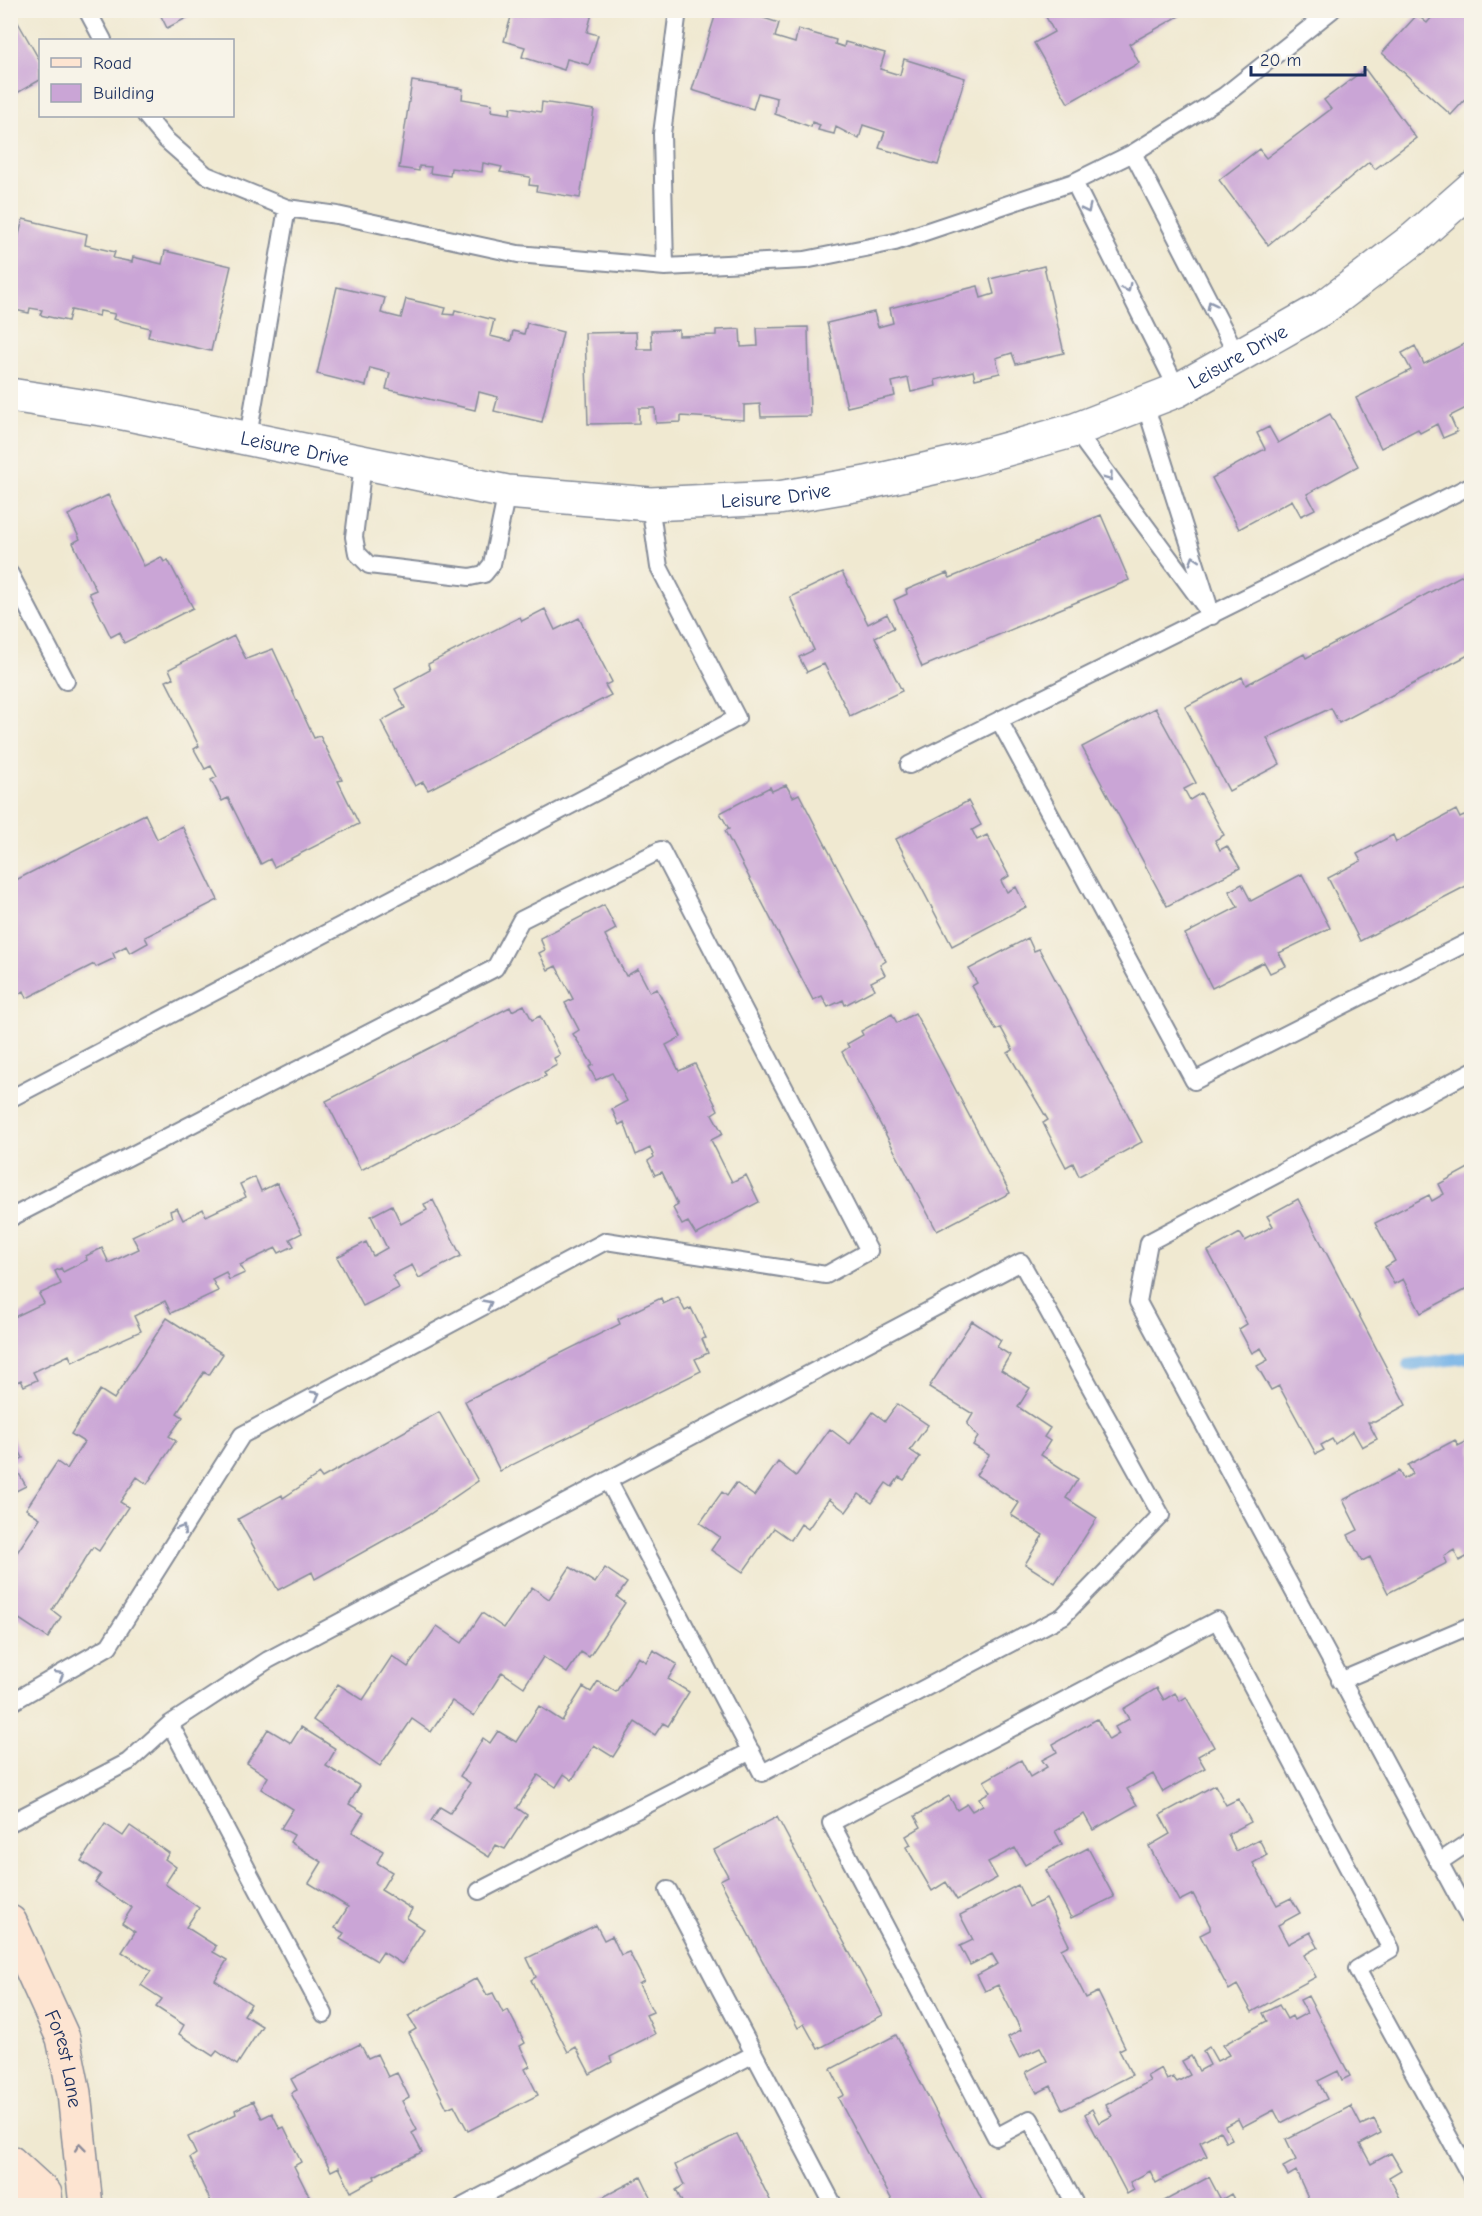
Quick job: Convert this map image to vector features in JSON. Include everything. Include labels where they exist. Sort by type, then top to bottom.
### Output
[{"type":"main road","name":"Forest Lane","points":[[10,1922],[63,2038],[74,2093],[86,2205]]},
{"type":"main road","points":[[10,2162],[45,2194],[46,2205]]},
{"type":"main road","points":[[10,2185],[12,2205]]},
{"type":"street","name":"Leisure Drive","points":[[10,395],[114,411],[248,437],[363,464],[507,492],[650,504],[778,498],[855,485],[968,460],[1075,430],[1178,390],[1323,308],[1414,238],[1472,188]]},
{"type":"lane","points":[[87,10],[102,39]]},
{"type":"lane","points":[[665,267],[662,134],[678,10]]},
{"type":"lane","points":[[147,117],[165,139],[206,175],[287,208],[337,215],[518,254],[665,267],[805,260],[894,242],[1074,182],[1133,153],[1224,96],[1332,10]]},
{"type":"lane","points":[[1133,153],[1238,357]]},
{"type":"lane","points":[[1074,182],[1178,390]]},
{"type":"lane","points":[[248,437],[287,208]]},
{"type":"lane","points":[[1145,404],[1212,616]]},
{"type":"lane","points":[[1075,430],[1212,616]]},
{"type":"lane","points":[[363,464],[354,537],[357,553],[369,565],[470,577],[484,574],[492,564],[507,492]]},
{"type":"lane","points":[[909,765],[1472,485]]},
{"type":"lane","points":[[10,1099],[737,718],[659,567],[650,504]]},
{"type":"lane","points":[[10,574],[66,681]]},
{"type":"lane","points":[[999,720],[1194,1081],[1472,940]]},
{"type":"lane","points":[[10,1218],[495,968],[521,920],[661,850],[869,1251],[826,1275],[606,1241],[242,1435],[108,1646],[12,1702],[10,1700]]},
{"type":"lane","points":[[1472,1071],[1149,1242],[1138,1302],[1472,1923]]},
{"type":"lane","points":[[10,1823],[128,1762],[170,1724],[268,1660],[608,1480],[1021,1263],[1161,1515],[1063,1616],[762,1773],[608,1480]]},
{"type":"lane","points":[[1076,2205],[1030,2119],[996,2137],[831,1823],[1217,1620],[1391,1949],[1358,1969],[1472,2179]]},
{"type":"lane","points":[[1340,1681],[1467,1627],[1472,1635]]},
{"type":"lane","points":[[170,1724],[324,2014]]},
{"type":"lane","points":[[479,1891],[751,1751]]},
{"type":"lane","points":[[1438,1863],[1472,1840]]},
{"type":"lane","points":[[668,1890],[834,2205]]},
{"type":"lane","points":[[463,2205],[754,2054]]},
{"type":"building","points":[[158,10],[202,10],[167,28]]},
{"type":"building","points":[[513,10],[593,10],[587,32],[598,35],[589,65],[567,59],[564,70],[522,57],[525,47],[504,41]]},
{"type":"building","points":[[717,10],[739,10],[779,23],[775,37],[795,43],[798,29],[836,40],[835,44],[844,47],[845,42],[885,53],[880,69],[900,75],[904,59],[965,78],[938,165],[879,148],[885,132],[863,125],[859,139],[836,127],[834,134],[818,130],[820,125],[812,122],[811,127],[775,114],[777,98],[758,93],[753,109],[692,90]]},
{"type":"building","points":[[1049,10],[1179,10],[1181,15],[1129,44],[1139,63],[1068,103],[1034,43],[1054,32],[1044,13]]},
{"type":"building","points":[[1438,10],[1472,10],[1472,92],[1451,115],[1382,53],[1417,15],[1427,23]]},
{"type":"building","points":[[16,19],[39,59],[39,81],[10,97],[10,22]]},
{"type":"building","points":[[1365,69],[1416,138],[1375,169],[1369,162],[1268,245],[1219,180],[1259,149],[1266,158],[1331,109],[1324,100]]},
{"type":"building","points":[[412,81],[463,89],[462,99],[492,104],[491,111],[510,114],[511,107],[541,112],[542,102],[594,110],[580,198],[536,191],[537,186],[529,185],[530,177],[500,172],[502,167],[483,163],[482,172],[451,168],[450,176],[430,173],[431,167],[419,166],[419,171],[399,168]]},
{"type":"building","points":[[23,219],[87,234],[85,245],[115,252],[113,258],[132,262],[133,257],[162,264],[165,251],[231,266],[211,351],[148,337],[150,328],[113,319],[115,314],[100,311],[99,316],[71,310],[68,321],[40,315],[42,310],[30,308],[29,313],[10,309],[10,270]]},
{"type":"building","points":[[1044,266],[1064,353],[1016,364],[1012,353],[996,358],[1000,373],[975,379],[973,371],[935,380],[936,386],[911,392],[908,378],[892,382],[895,396],[847,407],[827,323],[874,312],[878,327],[893,323],[890,308],[978,286],[981,298],[994,294],[990,279]]},
{"type":"building","points":[[337,287],[385,298],[381,313],[401,318],[406,299],[446,308],[444,314],[454,315],[455,310],[494,320],[490,336],[511,341],[513,331],[524,334],[527,323],[563,332],[542,422],[494,411],[498,397],[479,392],[475,410],[386,389],[390,373],[370,368],[366,386],[317,374]]},
{"type":"building","points":[[808,327],[810,416],[761,417],[760,404],[744,405],[744,420],[681,416],[681,422],[656,423],[655,408],[639,408],[639,423],[588,424],[585,333],[636,332],[637,349],[652,349],[651,331],[679,330],[679,336],[716,335],[716,330],[740,329],[741,347],[758,346],[757,328]]},
{"type":"building","points":[[1472,340],[1472,405],[1450,416],[1457,432],[1443,438],[1437,424],[1420,433],[1418,429],[1381,448],[1356,398],[1411,370],[1402,353],[1415,346],[1424,364]]},
{"type":"building","points":[[1330,414],[1358,466],[1307,494],[1315,509],[1301,516],[1292,500],[1239,529],[1212,478],[1265,449],[1257,433],[1269,427],[1278,443]]},
{"type":"building","points":[[108,495],[144,566],[161,557],[164,562],[168,560],[193,608],[124,643],[120,632],[111,637],[89,593],[96,590],[73,543],[80,539],[68,515]]},
{"type":"building","points":[[1101,515],[1129,580],[922,667],[894,600],[907,594],[906,590],[947,573],[950,578]]},
{"type":"building","points":[[1472,570],[1472,653],[1339,723],[1331,708],[1267,738],[1280,764],[1229,791],[1185,707],[1242,677],[1246,685],[1304,654],[1306,658]]},
{"type":"building","points":[[842,572],[868,624],[887,614],[894,628],[875,637],[902,691],[850,716],[824,664],[807,672],[799,657],[814,650],[790,597]]},
{"type":"building","points":[[545,609],[555,630],[579,618],[612,682],[605,685],[611,695],[428,790],[423,782],[415,786],[381,721],[405,708],[395,689],[430,670],[428,664],[520,617],[522,621]]},
{"type":"building","points":[[234,636],[246,659],[273,649],[314,738],[320,736],[342,780],[338,781],[359,824],[274,867],[270,859],[261,864],[228,798],[222,801],[211,780],[217,777],[211,766],[205,769],[194,749],[199,746],[166,681],[173,678],[169,669]]},
{"type":"building","points":[[1155,708],[1196,783],[1184,789],[1190,800],[1201,793],[1224,835],[1215,840],[1220,850],[1227,846],[1240,868],[1167,906],[1082,747]]},
{"type":"building","points":[[786,785],[793,797],[799,794],[886,961],[880,965],[885,975],[871,982],[875,989],[845,1005],[843,1000],[828,1007],[822,996],[813,1000],[725,831],[729,829],[720,813],[770,787],[772,791]]},
{"type":"building","points":[[968,801],[981,825],[972,830],[977,840],[987,835],[1009,876],[1001,881],[1007,892],[1016,887],[1026,907],[952,946],[896,839]]},
{"type":"building","points":[[1456,810],[1460,818],[1472,812],[1472,883],[1360,941],[1328,878],[1361,861],[1357,854],[1393,835],[1396,842]]},
{"type":"building","points":[[145,814],[157,839],[182,826],[218,900],[145,937],[148,943],[130,953],[126,946],[113,953],[115,958],[96,967],[94,964],[27,998],[24,991],[17,995],[10,982],[10,883]]},
{"type":"building","points":[[1302,874],[1330,928],[1279,953],[1286,966],[1270,973],[1264,962],[1212,988],[1185,934],[1238,907],[1229,891],[1242,884],[1251,901]]},
{"type":"building","points":[[604,905],[616,929],[605,935],[626,976],[638,969],[650,992],[657,989],[681,1037],[666,1045],[679,1071],[695,1064],[718,1110],[712,1114],[723,1134],[711,1140],[732,1182],[746,1175],[759,1202],[696,1235],[688,1222],[682,1225],[673,1208],[678,1205],[662,1172],[655,1175],[648,1161],[654,1157],[650,1148],[636,1155],[624,1122],[619,1125],[612,1109],[627,1101],[612,1073],[596,1080],[589,1067],[593,1065],[573,1034],[579,1030],[565,1003],[573,999],[556,966],[548,970],[539,953],[545,950],[540,938]]},
{"type":"building","points":[[1028,938],[1034,951],[1039,949],[1142,1142],[1079,1176],[1073,1163],[1066,1167],[1043,1123],[1048,1120],[1008,1053],[1013,1050],[1001,1028],[996,1030],[972,986],[977,983],[969,969]]},
{"type":"building","points":[[524,1005],[532,1020],[540,1016],[560,1055],[554,1058],[557,1065],[544,1072],[546,1076],[361,1170],[326,1101],[510,1007],[512,1011]]},
{"type":"building","points":[[915,1013],[1010,1193],[937,1231],[842,1052],[849,1047],[847,1044],[863,1035],[861,1031],[892,1014],[897,1023]]},
{"type":"building","points":[[1472,1166],[1472,1286],[1421,1313],[1403,1279],[1394,1284],[1385,1267],[1395,1261],[1375,1223],[1429,1195],[1432,1201],[1444,1194],[1439,1184]]},
{"type":"building","points":[[255,1177],[261,1191],[277,1183],[302,1233],[290,1239],[294,1246],[279,1253],[276,1248],[240,1265],[245,1273],[229,1280],[226,1272],[212,1279],[218,1291],[171,1313],[165,1301],[134,1316],[141,1331],[72,1362],[69,1355],[33,1372],[37,1380],[24,1386],[21,1380],[10,1385],[10,1319],[44,1303],[39,1294],[61,1284],[55,1271],[61,1268],[63,1272],[87,1260],[86,1256],[102,1248],[109,1263],[139,1249],[132,1236],[172,1217],[170,1211],[177,1208],[183,1220],[203,1209],[206,1216],[246,1197],[240,1184]]},
{"type":"building","points":[[1298,1199],[1406,1405],[1375,1422],[1368,1422],[1377,1439],[1362,1447],[1353,1431],[1335,1444],[1332,1439],[1321,1445],[1324,1450],[1316,1454],[1279,1386],[1271,1390],[1257,1366],[1268,1360],[1261,1348],[1252,1353],[1239,1329],[1247,1324],[1208,1251],[1240,1233],[1245,1241],[1273,1226],[1267,1216]]},
{"type":"building","points":[[433,1200],[461,1256],[419,1278],[412,1265],[392,1275],[399,1288],[363,1306],[337,1257],[366,1242],[373,1256],[387,1248],[371,1216],[392,1205],[401,1224],[427,1210],[424,1204]]},
{"type":"building","points":[[678,1297],[685,1311],[691,1308],[706,1338],[702,1339],[708,1353],[695,1359],[701,1371],[500,1471],[465,1401],[620,1324],[618,1319],[661,1298],[663,1304]]},
{"type":"building","points":[[167,1318],[223,1354],[209,1375],[204,1372],[177,1413],[183,1417],[169,1436],[176,1441],[147,1484],[137,1477],[120,1502],[128,1507],[99,1551],[93,1547],[52,1610],[61,1617],[48,1638],[10,1613],[10,1563],[40,1518],[26,1509],[57,1462],[67,1469],[84,1442],[71,1434],[100,1390],[114,1399]]},
{"type":"building","points":[[972,1321],[1001,1340],[997,1347],[1010,1355],[1001,1370],[1030,1388],[1018,1407],[1050,1428],[1044,1437],[1050,1441],[1041,1455],[1078,1479],[1066,1498],[1097,1518],[1055,1583],[1025,1564],[1043,1535],[1011,1515],[1019,1503],[976,1475],[989,1455],[973,1445],[978,1437],[967,1424],[973,1414],[929,1387]]},
{"type":"building","points":[[897,1404],[928,1425],[910,1450],[920,1457],[904,1480],[899,1477],[892,1487],[886,1483],[872,1503],[859,1494],[846,1512],[829,1499],[808,1529],[801,1524],[791,1540],[774,1528],[743,1572],[711,1550],[720,1537],[700,1523],[722,1492],[727,1496],[736,1483],[754,1496],[778,1462],[796,1476],[830,1429],[850,1444],[873,1412],[885,1421]]},
{"type":"building","points":[[439,1412],[478,1481],[424,1518],[315,1579],[312,1572],[278,1590],[238,1519],[282,1495],[283,1498],[319,1474],[322,1478]]},
{"type":"building","points":[[10,1433],[23,1458],[13,1463],[26,1486],[10,1494]]},
{"type":"building","points":[[1472,1439],[1472,1554],[1459,1561],[1454,1550],[1444,1556],[1447,1563],[1388,1593],[1370,1557],[1362,1561],[1348,1535],[1358,1530],[1343,1500],[1399,1471],[1403,1479],[1413,1474],[1408,1465],[1455,1440],[1458,1446]]},
{"type":"building","points":[[570,1567],[595,1583],[605,1568],[627,1583],[617,1597],[625,1603],[589,1657],[581,1652],[567,1673],[543,1657],[524,1687],[502,1672],[474,1716],[452,1701],[431,1732],[412,1719],[380,1766],[313,1720],[338,1684],[363,1700],[392,1656],[408,1667],[437,1626],[462,1643],[482,1613],[504,1628],[532,1587],[549,1599]]},
{"type":"building","points":[[653,1650],[677,1664],[668,1679],[689,1692],[668,1726],[663,1723],[655,1735],[635,1722],[613,1757],[594,1745],[572,1780],[564,1774],[556,1787],[538,1775],[517,1808],[527,1815],[505,1849],[496,1845],[489,1857],[431,1821],[440,1807],[450,1813],[470,1783],[460,1776],[483,1738],[490,1743],[498,1731],[516,1742],[539,1706],[562,1721],[583,1687],[591,1692],[598,1681],[616,1692],[638,1657],[646,1662]]},
{"type":"building","points":[[1157,1688],[1164,1700],[1175,1693],[1180,1701],[1186,1697],[1214,1747],[1198,1756],[1205,1768],[1163,1792],[1153,1774],[1127,1789],[1137,1805],[1093,1830],[1084,1814],[1055,1831],[1062,1844],[1025,1865],[1015,1848],[988,1862],[997,1878],[957,1900],[946,1882],[932,1891],[906,1847],[911,1845],[906,1836],[921,1827],[915,1816],[949,1796],[957,1810],[967,1804],[972,1811],[983,1805],[979,1798],[990,1792],[984,1781],[1021,1760],[1030,1777],[1047,1767],[1042,1760],[1057,1752],[1053,1744],[1097,1719],[1109,1740],[1119,1734],[1115,1727],[1129,1719],[1123,1709]]},
{"type":"building","points":[[301,1727],[336,1749],[326,1766],[360,1786],[349,1804],[364,1813],[352,1832],[383,1851],[377,1863],[392,1872],[381,1890],[412,1909],[407,1918],[424,1929],[402,1964],[383,1952],[377,1961],[340,1939],[344,1933],[335,1928],[348,1907],[309,1883],[322,1862],[290,1842],[294,1835],[281,1828],[293,1809],[261,1789],[268,1777],[247,1763],[268,1729],[291,1743]]},
{"type":"building","points":[[1215,1785],[1226,1805],[1238,1799],[1251,1822],[1228,1834],[1236,1851],[1259,1839],[1267,1855],[1253,1863],[1277,1905],[1291,1898],[1300,1913],[1278,1925],[1288,1944],[1310,1932],[1318,1947],[1304,1955],[1316,1977],[1252,2012],[1237,1985],[1229,1990],[1200,1935],[1210,1930],[1210,1926],[1193,1894],[1179,1901],[1149,1846],[1170,1834],[1160,1815]]},
{"type":"building","points":[[777,1817],[883,2015],[818,2049],[804,2024],[798,2028],[720,1880],[728,1876],[714,1850]]},
{"type":"building","points":[[105,1824],[123,1836],[130,1826],[169,1853],[165,1859],[176,1867],[165,1884],[199,1908],[186,1927],[216,1946],[213,1952],[227,1960],[215,1980],[251,2004],[244,2015],[262,2026],[237,2065],[217,2051],[213,2056],[179,2034],[184,2025],[156,2007],[162,1999],[141,1985],[151,1971],[122,1952],[135,1932],[122,1923],[132,1908],[95,1883],[101,1874],[81,1861]]},
{"type":"building","points":[[1088,1848],[1114,1897],[1071,1918],[1046,1870]]},
{"type":"building","points":[[1018,1885],[1029,1907],[1046,1899],[1069,1945],[1061,1949],[1086,1998],[1098,1992],[1125,2047],[1119,2050],[1132,2075],[1063,2110],[1051,2086],[1037,2093],[1026,2072],[1047,2061],[1040,2048],[1019,2058],[1008,2037],[1021,2030],[998,1985],[985,1991],[977,1975],[998,1964],[992,1954],[970,1965],[960,1946],[973,1940],[960,1915]]},
{"type":"building","points":[[596,1925],[604,1940],[612,1936],[621,1955],[629,1952],[644,1981],[639,1984],[653,2012],[646,2015],[655,2034],[610,2057],[612,2062],[590,2074],[576,2047],[568,2052],[531,1980],[536,1977],[527,1958]]},
{"type":"building","points":[[477,1978],[487,1995],[493,1993],[503,2013],[508,2010],[525,2043],[520,2046],[530,2066],[525,2069],[538,2095],[468,2131],[454,2105],[447,2108],[409,2033],[416,2029],[408,2016]]},
{"type":"building","points":[[1308,1996],[1350,2076],[1342,2080],[1338,2071],[1318,2081],[1327,2099],[1281,2123],[1274,2110],[1242,2127],[1238,2119],[1225,2126],[1232,2139],[1226,2142],[1220,2131],[1200,2142],[1207,2156],[1156,2183],[1150,2171],[1130,2182],[1134,2190],[1127,2194],[1085,2114],[1092,2109],[1099,2123],[1112,2116],[1106,2105],[1150,2081],[1147,2076],[1161,2068],[1167,2080],[1173,2077],[1177,2082],[1190,2075],[1182,2061],[1191,2056],[1199,2071],[1210,2065],[1203,2051],[1209,2047],[1217,2061],[1229,2055],[1223,2045],[1267,2021],[1263,2013],[1279,2005],[1287,2019],[1292,2016],[1294,2020],[1307,2013],[1300,2000]]},
{"type":"building","points":[[896,2035],[985,2206],[895,2206],[838,2098],[844,2095],[831,2069]]},
{"type":"building","points":[[360,2044],[368,2058],[377,2054],[388,2077],[397,2073],[409,2097],[402,2101],[417,2130],[412,2133],[422,2152],[374,2176],[375,2179],[351,2192],[339,2167],[331,2171],[291,2093],[297,2090],[291,2079]]},
{"type":"building","points":[[253,2101],[262,2118],[272,2113],[280,2129],[284,2127],[301,2162],[294,2166],[314,2206],[213,2206],[190,2158],[196,2154],[188,2137],[236,2114],[235,2110]]},
{"type":"building","points":[[1351,2106],[1361,2125],[1374,2119],[1381,2133],[1360,2144],[1371,2164],[1391,2153],[1401,2170],[1389,2177],[1404,2206],[1312,2206],[1296,2171],[1288,2176],[1283,2167],[1296,2160],[1286,2139]]},
{"type":"building","points":[[737,2134],[773,2206],[684,2206],[676,2190],[684,2185],[675,2165]]},
{"type":"building","points":[[641,2177],[655,2206],[586,2206]]},
{"type":"building","points":[[1209,2177],[1221,2200],[1231,2194],[1238,2206],[1155,2206]]},
{"type":"waterway","points":[[1408,1365],[1472,1357]]}]
